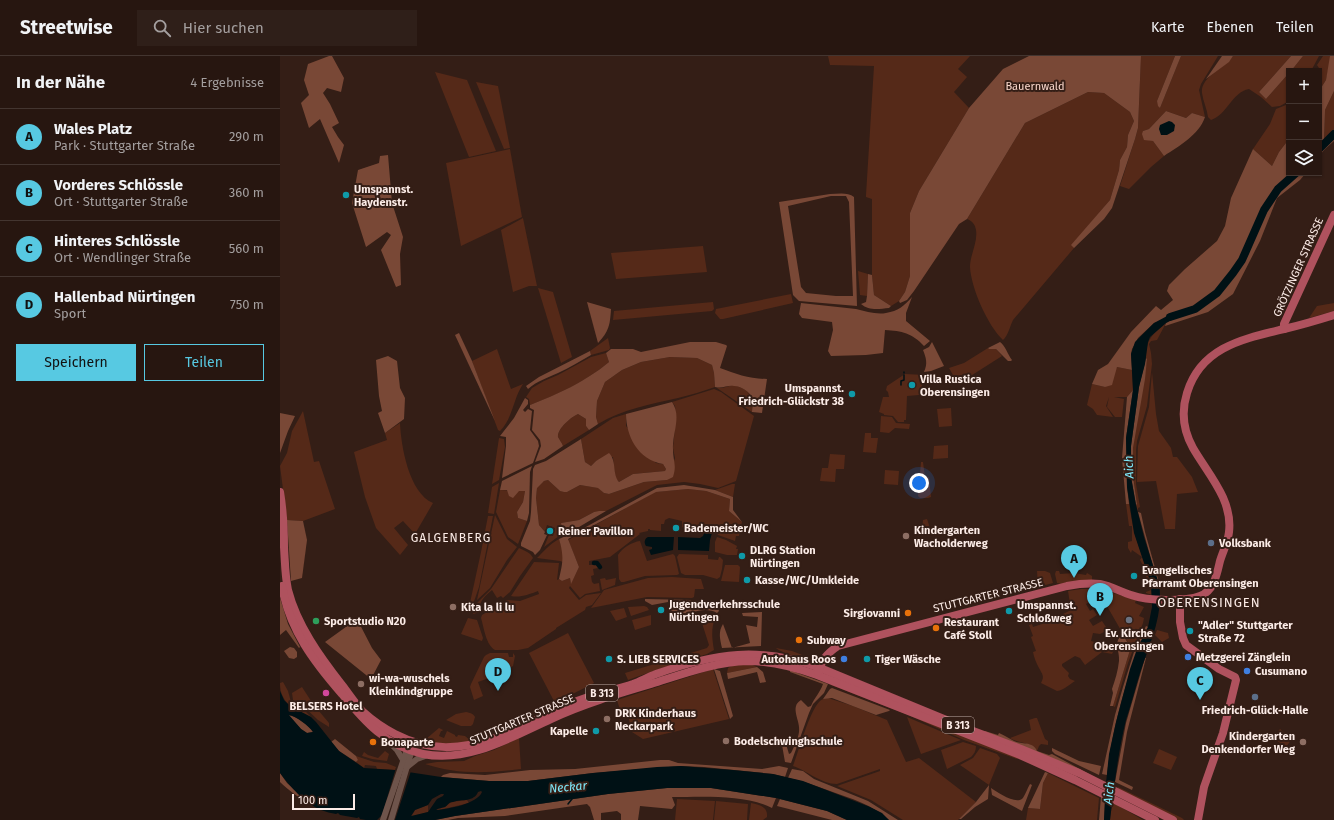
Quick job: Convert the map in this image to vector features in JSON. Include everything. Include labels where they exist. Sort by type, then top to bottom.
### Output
[{"type":"main road","name":"GRÖTZINGER STRASSE","points":[[1284,329],[1284,324],[1334,215]]},
{"type":"main road","name":"STUTTGARTER STRASSE","points":[[818,671],[828,652],[848,642],[1067,586],[1099,584],[1131,595],[1161,600],[1191,598],[1202,595],[1212,585],[1216,577],[1228,538],[1230,523],[1225,501],[1193,448],[1187,435],[1183,413],[1189,385],[1200,367],[1218,351],[1237,342],[1334,316]]},
{"type":"main road","name":"B 313","points":[[280,492],[286,581],[310,646]]},
{"type":"main road","name":"B 313","points":[[280,564],[282,585],[287,608],[294,627],[358,706],[387,736],[411,746]]},
{"type":"main road","points":[[1180,599],[1180,622],[1186,645],[1209,663],[1236,679],[1223,733],[1204,788],[1198,820]]},
{"type":"main road","name":"STUTTGARTER STRASSE","points":[[411,746],[444,748],[460,747],[478,743],[507,733],[572,703],[634,683],[668,670],[697,661],[721,656],[747,654],[773,655],[796,660],[818,671]]},
{"type":"main road","name":"STUTTGARTER STRASSE","points":[[411,746],[428,755],[456,755],[467,753],[487,747],[586,704],[722,663],[750,661],[767,662],[818,671]]},
{"type":"main road","name":"B 313","points":[[818,671],[1092,784],[1124,800],[1173,820]]},
{"type":"main road","name":"B 313","points":[[1124,800],[1155,820]]},
{"type":"main road","points":[[1193,820],[1202,800]]},
{"type":"street","points":[[387,736],[391,744],[401,754],[404,764],[391,820]]},
{"type":"street","points":[[383,820],[411,746]]},
{"type":"street","points":[[404,764],[428,755]]},
{"type":"shaded area","points":[[828,56],[970,56],[958,69],[967,77],[954,92],[969,108],[919,191],[910,213],[910,276],[905,292],[899,301],[891,306],[874,295],[872,275],[872,199],[866,197],[874,66],[830,65]]},
{"type":"shaded area","points":[[1141,56],[1175,56],[1157,101],[1160,108],[1181,56],[1218,56],[1199,90],[1205,117],[1192,113],[1186,118],[1166,111],[1149,129],[1143,131],[1149,140],[1153,141],[1164,156],[1129,189],[1120,186],[1138,128]]},
{"type":"shaded area","points":[[1233,56],[1291,56],[1259,92],[1266,99],[1286,76],[1286,103],[1280,106],[1272,107],[1249,89],[1238,94],[1217,117],[1211,120],[1208,117],[1203,99],[1202,87],[1209,77]]},
{"type":"shaded area","points":[[1303,56],[1319,56],[1313,68],[1293,68]]},
{"type":"shaded area","points":[[1323,56],[1331,57],[1326,80],[1322,86],[1322,68],[1319,68],[1317,65]]},
{"type":"shaded area","points":[[435,72],[467,80],[496,151],[469,157]]},
{"type":"shaded area","points":[[476,82],[498,86],[510,148],[504,149]]},
{"type":"shaded area","points":[[1334,91],[1334,129],[1324,142],[1325,110]]},
{"type":"shaded area","points":[[1088,92],[1104,93],[1130,112],[1134,121],[1128,135],[1127,147],[1120,160],[1119,170],[1110,200],[1072,245],[1074,248],[1013,320],[1008,333],[1003,340],[997,334],[986,316],[973,285],[970,267],[976,239],[976,230],[973,223],[967,219],[1025,123]]},
{"type":"shaded area","points":[[1286,105],[1286,143],[1279,152],[1272,166],[1253,149],[1270,124],[1276,109]]},
{"type":"shaded area","points":[[510,149],[522,217],[461,246],[446,163]]},
{"type":"shaded area","points":[[523,218],[537,286],[529,286],[513,292],[501,230]]},
{"type":"shaded area","points":[[703,246],[707,272],[616,279],[611,253]]},
{"type":"shaded area","points":[[858,271],[868,274],[867,296],[860,295]]},
{"type":"shaded area","points":[[538,288],[553,292],[572,357],[561,363]]},
{"type":"shaded area","points":[[791,294],[793,303],[723,319],[720,319],[715,313],[716,309]]},
{"type":"shaded area","points":[[713,302],[714,309],[712,311],[613,320],[614,311]]},
{"type":"shaded area","points":[[1334,303],[1334,311],[1309,318],[1317,306]]},
{"type":"shaded area","points":[[1166,323],[1157,340],[1151,341],[1149,344],[1152,364],[1147,406],[1137,441],[1136,450],[1136,484],[1140,507],[1138,508],[1138,512],[1136,505],[1133,462],[1135,426],[1146,370],[1147,346],[1154,334]]},
{"type":"shaded area","points":[[608,338],[609,350],[591,355],[590,351]]},
{"type":"shaded area","points":[[988,348],[996,349],[1002,356],[958,384],[949,368],[964,363]]},
{"type":"shaded area","points":[[497,349],[511,389],[523,384],[508,420],[500,431],[498,430],[472,361]]},
{"type":"shaded area","points":[[606,353],[609,362],[591,376],[561,392],[530,405],[529,399],[526,397],[532,388],[591,357]]},
{"type":"shaded area","points":[[670,357],[697,358],[712,365],[715,387],[688,396],[647,405],[617,414],[598,424],[596,417],[597,401],[605,382],[622,370],[641,362]]},
{"type":"shaded area","points":[[1117,367],[1132,370],[1133,390],[1127,397],[1114,397],[1124,399],[1122,417],[1115,417],[1107,407],[1109,397],[1106,406],[1113,417],[1097,415],[1093,409],[1087,405],[1092,384],[1105,387]]},
{"type":"shaded area","points":[[1152,372],[1159,431],[1171,448],[1173,457],[1177,457],[1192,477],[1198,492],[1177,494],[1175,529],[1165,529],[1156,481],[1137,482],[1138,446],[1149,407]]},
{"type":"shaded area","points":[[905,374],[925,375],[919,395],[907,396],[906,420],[904,420],[904,422],[898,422],[893,416],[884,415],[879,412],[883,397],[889,397],[886,390],[887,386]]},
{"type":"shaded area","points":[[733,385],[747,391],[751,397],[752,412],[717,388]]},
{"type":"shaded area","points":[[714,389],[721,392],[754,416],[736,481],[718,488],[684,482],[657,485],[606,511],[594,512],[579,520],[561,523],[563,533],[544,547],[549,535],[553,536],[555,528],[547,525],[545,532],[539,525],[536,498],[537,487],[544,481],[548,480],[560,491],[567,492],[580,485],[599,488],[604,493],[609,494],[644,482],[667,480],[675,458],[673,448],[676,416],[675,406],[672,402]]},
{"type":"shaded area","points":[[951,408],[952,426],[939,427],[937,409]]},
{"type":"shaded area","points":[[303,411],[314,462],[319,461],[335,509],[303,521],[287,520],[280,466],[287,453],[292,431]]},
{"type":"shaded area","points":[[578,414],[586,419],[586,426],[589,430],[563,446],[558,434],[568,420]]},
{"type":"shaded area","points":[[626,414],[626,426],[656,463],[663,464],[666,469],[665,471],[633,474],[619,482],[615,478],[613,457],[596,461],[591,466],[585,462],[581,439],[613,418]]},
{"type":"shaded area","points":[[881,416],[892,417],[896,423],[910,424],[909,429],[895,428],[889,433],[880,432]]},
{"type":"shaded area","points":[[400,423],[402,444],[412,479],[418,490],[425,498],[433,503],[415,534],[403,521],[394,528],[408,545],[400,555],[376,528],[365,497],[354,452],[387,440],[385,433]]},
{"type":"shaded area","points":[[865,433],[871,433],[871,438],[878,438],[876,453],[863,452]]},
{"type":"shaded area","points":[[499,438],[504,439],[505,447],[499,480],[492,484]]},
{"type":"shaded area","points":[[948,445],[948,458],[933,459],[934,446]]},
{"type":"shaded area","points":[[830,454],[845,455],[844,469],[836,469],[835,482],[820,481],[822,468],[828,468]]},
{"type":"shaded area","points":[[921,462],[923,462],[925,477],[929,477],[931,497],[928,498],[920,498],[918,496]]},
{"type":"shaded area","points":[[885,470],[899,471],[898,485],[884,484]]},
{"type":"shaded area","points":[[499,483],[494,514],[488,513],[492,487]]},
{"type":"shaded area","points":[[735,484],[733,497],[715,490]]},
{"type":"shaded area","points":[[688,489],[706,491],[730,499],[729,511],[742,522],[739,536],[736,536],[735,541],[718,535],[717,528],[702,525],[699,528],[698,533],[690,532],[682,527],[682,521],[669,518],[665,520],[664,524],[661,524],[661,531],[648,529],[648,531],[639,533],[640,534],[610,557],[589,561],[589,565],[596,565],[598,568],[593,569],[594,575],[591,576],[594,584],[599,583],[600,591],[585,594],[580,598],[570,586],[569,588],[579,600],[586,595],[601,593],[592,605],[586,607],[585,610],[528,648],[518,650],[495,650],[492,648],[486,636],[481,618],[482,615],[499,605],[501,608],[504,606],[502,603],[507,600],[520,601],[539,594],[538,591],[521,596],[511,596],[534,562],[559,563],[557,580],[559,579],[562,581],[570,578],[571,583],[579,567],[568,540],[655,492]]},
{"type":"shaded area","points":[[500,490],[525,491],[523,502],[517,512],[518,518],[527,521],[518,544],[508,537],[496,512]]},
{"type":"shaded area","points":[[1126,504],[1129,504],[1134,532],[1148,574],[1150,582],[1147,582],[1145,569],[1140,560],[1142,557],[1132,550],[1131,553],[1128,548],[1128,542],[1132,541],[1132,526],[1129,526]]},
{"type":"shaded area","points":[[495,515],[507,539],[517,547],[507,560],[490,588],[477,600]]},
{"type":"shaded area","points":[[488,516],[493,516],[479,587],[470,613],[468,612]]},
{"type":"shaded area","points":[[927,519],[931,531],[924,536],[922,530],[923,520]]},
{"type":"shaded area","points":[[717,537],[737,546],[737,555],[727,555],[715,552],[715,542]]},
{"type":"shaded area","points":[[559,539],[563,552],[563,562],[537,558],[550,545]]},
{"type":"shaded area","points":[[640,541],[647,561],[673,554],[675,556],[679,574],[645,576],[621,582],[619,579],[618,555],[628,546]]},
{"type":"shaded area","points":[[519,548],[529,553],[533,558],[510,592],[503,598],[501,596],[497,598],[492,590],[481,602],[480,612],[473,614],[476,604],[491,589]]},
{"type":"shaded area","points":[[679,554],[708,555],[708,559],[718,560],[720,557],[723,560],[720,577],[717,579],[703,575],[685,575],[681,573],[677,557]]},
{"type":"shaded area","points":[[725,565],[738,565],[740,567],[739,582],[721,581]]},
{"type":"shaded area","points":[[1037,571],[1045,571],[1050,573],[1053,583],[1038,587]]},
{"type":"shaded area","points":[[1056,571],[1059,571],[1060,574],[1074,573],[1086,575],[1087,573],[1092,576],[1092,580],[1061,584],[1057,583],[1055,574]]},
{"type":"shaded area","points":[[672,577],[701,579],[704,589],[695,589],[694,597],[692,598],[647,597],[591,608],[604,590],[648,578]]},
{"type":"shaded area","points":[[605,578],[606,580],[616,578],[615,585],[602,590],[600,579]]},
{"type":"shaded area","points":[[1150,585],[1152,595],[1146,593],[1151,590]]},
{"type":"shaded area","points":[[1089,589],[1094,599],[1086,604],[1090,611],[1093,609],[1097,615],[1089,620],[1093,626],[1102,621],[1108,630],[1100,634],[1093,633],[1091,641],[1115,648],[1112,654],[1102,652],[1085,665],[1080,658],[1075,656],[1062,664],[1062,666],[1069,673],[1068,676],[1070,679],[1075,681],[1057,691],[1041,683],[1043,675],[1034,656],[1033,652],[1036,651],[1029,625],[1032,624],[1033,627],[1045,623],[1071,610],[1068,591]]},
{"type":"shaded area","points":[[1100,589],[1136,600],[1135,603],[1144,607],[1139,616],[1144,618],[1143,623],[1128,663],[1115,707],[1113,706],[1130,646],[1100,594],[1098,594]]},
{"type":"shaded area","points":[[644,606],[649,610],[631,616],[628,607]]},
{"type":"shaded area","points":[[624,608],[627,617],[616,621],[610,611]]},
{"type":"shaded area","points":[[651,615],[651,625],[635,630],[632,620]]},
{"type":"shaded area","points":[[704,615],[715,618],[712,634],[714,650],[707,654],[628,680],[625,673],[707,648],[709,645],[700,617]]},
{"type":"shaded area","points":[[468,618],[477,620],[483,638],[482,641],[461,634]]},
{"type":"shaded area","points":[[1157,630],[1168,633],[1169,638],[1162,642],[1155,635]]},
{"type":"shaded area","points":[[568,633],[594,683],[555,703],[529,653]]},
{"type":"shaded area","points":[[776,648],[792,651],[810,658],[809,661],[778,650]]},
{"type":"shaded area","points":[[490,653],[508,653],[509,657],[513,657],[513,653],[515,656],[513,666],[508,669],[504,662],[486,668],[489,678],[478,682],[483,696],[474,700],[470,687],[471,684],[484,657]]},
{"type":"shaded area","points":[[750,664],[757,667],[727,673],[728,668],[733,665]]},
{"type":"shaded area","points":[[713,669],[729,719],[643,739],[632,732],[628,716],[620,710],[617,700]]},
{"type":"shaded area","points":[[283,682],[288,691],[291,702],[303,709],[311,717],[294,708],[286,701],[281,690],[280,683]]},
{"type":"shaded area","points":[[832,683],[1018,758],[1017,759],[964,740],[906,714],[831,685]]},
{"type":"shaded area","points":[[302,687],[313,704],[329,723],[329,727],[318,720],[298,701],[295,702],[293,700],[292,693]]},
{"type":"shaded area","points":[[828,698],[853,706],[887,720],[906,762],[919,758],[976,802],[958,820],[903,820],[871,800],[837,786],[880,771],[880,769],[837,784],[820,780],[793,766],[804,732],[815,707],[823,699]]},
{"type":"shaded area","points":[[466,712],[475,717],[471,726],[461,726],[446,720],[456,714]]},
{"type":"shaded area","points":[[907,717],[961,740],[921,754]]},
{"type":"shaded area","points":[[1037,718],[1045,739],[1048,741],[1048,745],[1041,744],[1037,751],[1028,744],[1010,738],[1031,730],[1029,720]]},
{"type":"shaded area","points":[[439,728],[443,730],[439,736],[444,738],[447,731],[457,737],[458,735],[465,736],[472,743],[441,744],[426,739]]},
{"type":"shaded area","points":[[1280,729],[1292,739],[1286,747],[1273,738]]},
{"type":"shaded area","points":[[519,738],[521,769],[473,772],[437,768],[425,764],[464,761],[494,750]]},
{"type":"shaded area","points":[[963,742],[976,746],[974,754],[947,769],[941,750]]},
{"type":"shaded area","points":[[980,748],[997,754],[1000,758],[989,785],[960,765],[973,758]]},
{"type":"shaded area","points":[[1159,749],[1177,757],[1171,770],[1153,763]]},
{"type":"shaded area","points":[[385,751],[389,754],[387,761],[362,756],[364,752],[378,758]]},
{"type":"shaded area","points":[[356,756],[374,762],[386,763],[396,767],[395,770],[377,769],[376,766],[365,765],[364,768],[356,762],[358,760]]},
{"type":"shaded area","points":[[1048,773],[1099,798],[1097,820],[1026,820],[1028,808],[1040,809],[1043,783]]},
{"type":"shaded area","points":[[1118,787],[1184,820],[1178,820],[1116,790]]},
{"type":"shaded area","points":[[677,799],[715,801],[713,820],[675,820]]},
{"type":"shaded area","points":[[467,800],[469,803],[435,811],[445,807],[451,802]]},
{"type":"shaded area","points":[[716,801],[748,804],[747,820],[714,820]]},
{"type":"shaded area","points":[[1112,802],[1143,820],[1110,820]]},
{"type":"shaded area","points":[[751,803],[760,805],[764,808],[767,813],[767,817],[763,820],[749,820]]},
{"type":"shaded area","points":[[428,805],[428,812],[411,817],[415,810]]},
{"type":"green space","points":[[332,56],[344,78],[341,92],[327,88],[323,93],[339,123],[332,127],[344,145],[339,163],[320,119],[309,128],[301,103],[309,95],[304,80],[308,64]]},
{"type":"green space","name":"Bauernwald","points":[[1029,56],[1141,56],[1138,128],[1112,208],[1104,219],[1074,248],[1071,245],[1110,200],[1119,170],[1120,160],[1127,147],[1128,135],[1134,121],[1130,112],[1104,93],[1088,92],[1025,123],[967,219],[959,224],[907,300],[900,303],[899,301],[905,292],[910,276],[910,213],[919,191],[969,108],[1003,69]]},
{"type":"green space","points":[[1175,56],[1181,56],[1160,108],[1157,101]]},
{"type":"green space","points":[[1222,56],[1233,56],[1229,62],[1206,79]]},
{"type":"green space","points":[[1291,56],[1303,56],[1293,68],[1286,68],[1286,76],[1266,99],[1259,92]]},
{"type":"green space","points":[[1330,56],[1334,56],[1334,91],[1325,110],[1324,141],[1334,129],[1334,141],[1322,152],[1322,86],[1326,80]]},
{"type":"green space","points":[[1166,111],[1186,118],[1192,113],[1205,117],[1193,135],[1164,156],[1153,141],[1144,140],[1142,134],[1143,131],[1149,129]]},
{"type":"green space","points":[[1286,143],[1286,176],[1303,176],[1277,198],[1260,241],[1233,294],[1208,312],[1165,326],[1166,323],[1181,315],[1154,323],[1138,338],[1132,349],[1132,370],[1117,367],[1112,385],[1105,387],[1092,384],[1098,370],[1108,364],[1131,332],[1156,306],[1161,310],[1173,300],[1167,291],[1169,285],[1217,241],[1225,226],[1231,198],[1253,149],[1272,166],[1279,152]]},
{"type":"green space","points":[[388,155],[392,203],[403,237],[400,254],[401,285],[396,287],[381,250],[391,235],[387,232],[366,247],[352,203],[358,170],[379,163],[380,156]]},
{"type":"green space","points":[[830,194],[846,194],[854,197],[857,306],[799,301],[793,295],[779,202]],"holes":[[[831,196],[846,196],[849,202],[853,296],[806,293],[801,287],[788,206]]]},
{"type":"green space","points":[[868,274],[872,275],[874,295],[891,306],[889,308],[871,309],[861,304],[866,302]]},
{"type":"green space","points":[[912,297],[906,313],[906,321],[930,341],[924,346],[911,335],[897,331],[885,330],[883,353],[831,356],[828,351],[833,330],[832,322],[802,318],[799,314],[801,303],[856,309],[875,313],[886,313],[900,308]]},
{"type":"green space","points":[[587,302],[611,309],[608,328],[605,335],[598,343]]},
{"type":"green space","points":[[459,333],[472,361],[495,421],[455,335]]},
{"type":"green space","points":[[690,342],[716,342],[726,345],[727,346],[720,368],[749,377],[767,379],[762,413],[752,412],[752,398],[742,388],[737,386],[720,388],[715,387],[712,365],[697,358],[670,357],[641,362],[622,370],[605,382],[597,401],[596,417],[598,424],[589,430],[586,426],[586,419],[578,414],[568,420],[558,434],[563,446],[544,459],[535,462],[541,446],[540,440],[532,430],[534,410],[530,408],[530,405],[571,387],[590,376],[609,362],[606,353],[611,349],[633,349],[641,352]]},
{"type":"green space","points":[[932,342],[944,366],[924,372],[926,361],[923,350],[929,347]]},
{"type":"green space","points":[[1000,342],[1012,360],[1011,361],[1008,361],[996,349],[988,348]]},
{"type":"green space","points":[[590,351],[591,355],[570,367],[531,386],[528,389],[526,386],[539,377]]},
{"type":"green space","points":[[388,356],[397,361],[400,388],[405,398],[404,419],[385,433],[378,413],[382,411],[379,396],[376,360]]},
{"type":"green space","points":[[1146,358],[1145,379],[1133,448],[1133,476],[1136,505],[1131,477],[1131,446],[1139,387]]},
{"type":"green space","points":[[1133,390],[1126,438],[1127,487],[1129,504],[1126,504],[1122,458],[1127,397]]},
{"type":"green space","points":[[525,398],[528,400],[528,404],[523,410],[525,412],[528,409],[532,411],[530,430],[538,441],[539,446],[533,463],[502,478],[506,437],[500,436],[514,418]]},
{"type":"green space","points":[[672,402],[676,413],[673,443],[675,466],[673,477],[667,480],[644,482],[609,494],[604,493],[598,488],[580,485],[567,492],[564,492],[560,491],[548,480],[544,481],[537,488],[536,498],[539,525],[545,532],[544,534],[547,535],[540,550],[535,555],[533,552],[521,546],[530,521],[533,469],[535,465],[546,461],[581,439],[585,462],[591,466],[609,453],[613,460],[619,482],[633,474],[665,471],[666,469],[663,464],[654,462],[647,458],[635,446],[628,431],[626,414]]},
{"type":"green space","points":[[280,413],[295,416],[280,453]]},
{"type":"green space","points":[[532,466],[530,472],[529,513],[527,521],[518,518],[517,512],[523,502],[525,491],[519,491],[513,498],[509,496],[507,490],[500,490],[502,481]]},
{"type":"green space","points":[[684,485],[715,490],[733,497],[733,510],[742,522],[729,511],[730,499],[706,491],[688,489],[656,492],[568,539],[579,567],[571,584],[570,578],[562,581],[559,579],[562,550],[559,539],[584,528],[657,488]]},
{"type":"green space","points":[[599,511],[606,511],[579,527],[563,533],[561,523],[579,520]]},
{"type":"green space","points":[[1138,512],[1141,513],[1159,582],[1159,588]]},
{"type":"green space","points":[[287,520],[303,521],[307,540],[302,578],[291,581]]},
{"type":"green space","points":[[280,598],[288,624],[300,647],[299,648],[286,630],[280,635]]},
{"type":"green space","points":[[645,599],[692,600],[693,604],[717,606],[719,611],[717,613],[703,610],[678,617],[671,613],[668,602],[652,605],[645,601]]},
{"type":"green space","points":[[762,612],[761,646],[734,647],[750,643],[746,625],[757,627],[758,617],[743,616],[742,613]]},
{"type":"green space","points":[[357,619],[372,648],[381,660],[371,679],[325,642]]},
{"type":"green space","points":[[723,624],[732,647],[722,648],[720,633]]},
{"type":"green space","points":[[1146,626],[1148,627],[1141,642],[1120,707],[1111,747],[1107,775],[1102,774],[1115,715],[1123,687],[1134,652]]},
{"type":"green space","points":[[1122,634],[1130,646],[1130,650],[1113,706],[1110,706],[1113,693],[1112,689],[1119,661],[1117,644],[1119,637]]},
{"type":"green space","points":[[290,647],[294,648],[297,652],[297,657],[294,659],[289,658],[284,651]]},
{"type":"green space","points":[[1145,658],[1127,732],[1119,780],[1133,787],[1132,790],[1115,782],[1126,723]]},
{"type":"green space","points":[[757,667],[763,672],[766,682],[760,683],[757,672],[728,679],[727,673]]},
{"type":"green space","points":[[714,669],[720,671],[733,716],[730,719]]},
{"type":"green space","points":[[790,671],[828,684],[824,693],[813,704],[791,763],[785,762],[782,745],[786,744],[789,754],[791,753],[797,740],[799,728],[796,706],[801,700],[808,707],[811,706],[823,684]]},
{"type":"green space","points":[[832,688],[890,710],[876,715],[832,698],[823,699]]},
{"type":"green space","points":[[288,715],[302,721],[313,732],[307,733],[301,729]]},
{"type":"green space","points":[[985,731],[998,735],[999,733],[1014,741],[1030,744],[1037,751],[1049,755],[1052,754],[1102,781],[982,732]]},
{"type":"green space","points":[[335,739],[356,756],[358,760],[356,762],[339,751],[331,742]]},
{"type":"green space","points":[[1052,748],[1079,761],[1101,766],[1099,775],[1055,754],[1052,751]]},
{"type":"green space","points":[[669,760],[678,763],[762,769],[779,766],[788,768],[785,777],[773,774],[681,766],[593,773],[528,781],[489,781],[441,777],[450,773],[485,775],[530,770],[575,769]]},
{"type":"green space","points":[[792,769],[803,771],[814,779],[868,801],[898,820],[889,820],[876,810],[853,799],[788,778]]},
{"type":"green space","points":[[1045,772],[1048,773],[1043,783],[1040,809],[1028,808]]},
{"type":"green space","points":[[280,773],[287,783],[310,803],[294,794],[280,782]]},
{"type":"green space","points":[[1030,784],[1032,785],[1022,811],[992,795],[991,788],[1010,799],[1019,800],[1023,798]]},
{"type":"green space","points":[[989,785],[988,799],[959,819],[976,802]]},
{"type":"green space","points":[[667,788],[711,788],[776,798],[772,808],[749,800],[737,798],[672,797],[675,805],[672,809],[640,806],[638,820],[621,820],[621,814],[617,811],[601,813],[601,820],[594,820],[590,807],[587,804],[505,816],[435,820],[608,794]]},
{"type":"green space","points":[[1101,797],[1105,799],[1104,820],[1099,820]]},
{"type":"green space","points":[[780,799],[827,811],[847,820],[832,820],[777,806]]},
{"type":"water","points":[[1169,121],[1175,125],[1174,131],[1167,135],[1161,135],[1159,129],[1160,125]]},
{"type":"water","points":[[1169,315],[1181,315],[1166,323],[1150,337],[1139,387],[1131,446],[1131,477],[1144,537],[1159,584],[1160,596],[1158,618],[1155,630],[1140,673],[1123,732],[1118,757],[1110,820],[1104,820],[1109,754],[1116,722],[1130,669],[1137,649],[1148,627],[1152,607],[1151,584],[1134,533],[1127,487],[1126,438],[1133,390],[1131,354],[1135,342],[1154,323]]},
{"type":"water","points":[[705,531],[712,533],[709,551],[678,550],[678,537],[700,538],[703,536]]},
{"type":"water","points":[[648,537],[674,537],[673,550],[651,555],[649,550],[652,549],[652,547],[646,546],[645,544],[645,540]]},
{"type":"water","name":"Neckar","points":[[280,691],[284,700],[290,706],[311,717],[316,722],[339,751],[364,768],[395,770],[441,777],[489,781],[528,781],[657,767],[681,766],[733,770],[773,774],[803,781],[870,807],[882,813],[889,820],[847,820],[827,811],[776,798],[711,788],[667,788],[608,794],[435,820],[366,820],[360,819],[359,817],[357,818],[328,812],[315,807],[298,794],[280,773]],"holes":[[[289,715],[295,717],[309,727],[313,732],[307,733],[301,729]],[[478,792],[482,792],[474,800],[468,803],[436,810],[445,807],[450,802],[471,799]],[[444,794],[437,799],[428,812],[411,816],[415,810],[428,805],[432,799]]]},
{"type":"pier","points":[[396,768],[411,771],[395,820],[377,820],[382,815]]},
{"type":"waterway","name":"Aich","points":[[1322,146],[1334,134]]},
{"type":"waterway","name":"Aich","points":[[1170,317],[1195,309],[1217,293],[1242,260],[1264,210],[1278,189],[1293,176]]},
{"type":"waterway","points":[[901,385],[901,381],[904,380],[904,375]]},
{"type":"waterway","points":[[594,563],[597,563],[600,567]]},
{"type":"waterway","name":"Neckar","points":[[568,804],[572,799]]},
{"type":"place","name":"Umspannst. Haydenstr.","points":[[346,195]]},
{"type":"place","name":"Villa Rustica Oberensingen","points":[[912,385]]},
{"type":"place","name":"Umspannst. Friedrich-Glückstr 38","points":[[852,394]]},
{"type":"place","name":"Bademeister/WC","points":[[676,528]]},
{"type":"place","name":"Reiner Pavillon","points":[[550,531]]},
{"type":"place","name":"Kindergarten Wacholderweg","points":[[906,536]]},
{"type":"place","name":"Volksbank","points":[[1211,543]]},
{"type":"place","name":"DLRG Station Nürtingen","points":[[742,556]]},
{"type":"place","name":"Evangelisches Pfarramt Oberensingen","points":[[1134,576]]},
{"type":"place","name":"Wales Platz","points":[[1074,578]]},
{"type":"place","name":"Kasse/WC/Umkleide","points":[[747,580]]},
{"type":"place","name":"Kita la li lu","points":[[453,607]]},
{"type":"place","name":"Jugendverkehrsschule Nürtingen","points":[[661,610]]},
{"type":"place","name":"Umspannst. Schloßweg","points":[[1009,611]]},
{"type":"place","name":"Sirgiovanni","points":[[908,613]]},
{"type":"place","name":"Vorderes Schlössle","points":[[1100,616]]},
{"type":"place","name":"Ev. Kirche Oberensingen","points":[[1129,620]]},
{"type":"place","name":"Sportstudio N20","points":[[316,621]]},
{"type":"place","name":"Restaurant Café Stoll","points":[[936,628]]},
{"type":"place","name":"\"Adler\" Stuttgarter Straße 72","points":[[1190,631]]},
{"type":"place","name":"Subway","points":[[799,640]]},
{"type":"place","name":"Metzgerei Zänglein","points":[[1188,657]]},
{"type":"place","name":"S. LIEB SERVICES","points":[[609,659]]},
{"type":"place","name":"Autohaus Roos","points":[[844,659]]},
{"type":"place","name":"Tiger Wäsche","points":[[867,659]]},
{"type":"place","name":"Cusumano","points":[[1247,671]]},
{"type":"place","name":"wi-wa-wuschels Kleinkindgruppe","points":[[361,684]]},
{"type":"place","name":"Hallenbad Nürtingen","points":[[498,691]]},
{"type":"place","name":"BELSERS Hotel","points":[[326,693]]},
{"type":"place","name":"Friedrich-Glück-Halle","points":[[1255,697]]},
{"type":"place","name":"Hinteres Schlössle","points":[[1200,700]]},
{"type":"place","name":"DRK Kinderhaus Neckarpark","points":[[607,719]]},
{"type":"place","name":"Kapelle","points":[[596,731]]},
{"type":"place","name":"Bodelschwinghschule","points":[[726,741]]},
{"type":"place","name":"Bonaparte","points":[[373,742]]},
{"type":"place","name":"Kindergarten Denkendorfer Weg","points":[[1303,742]]},
{"type":"district","name":"GALGENBERG","points":[[451,538]]},
{"type":"district","name":"OBERENSINGEN","points":[[1209,602]]}]
